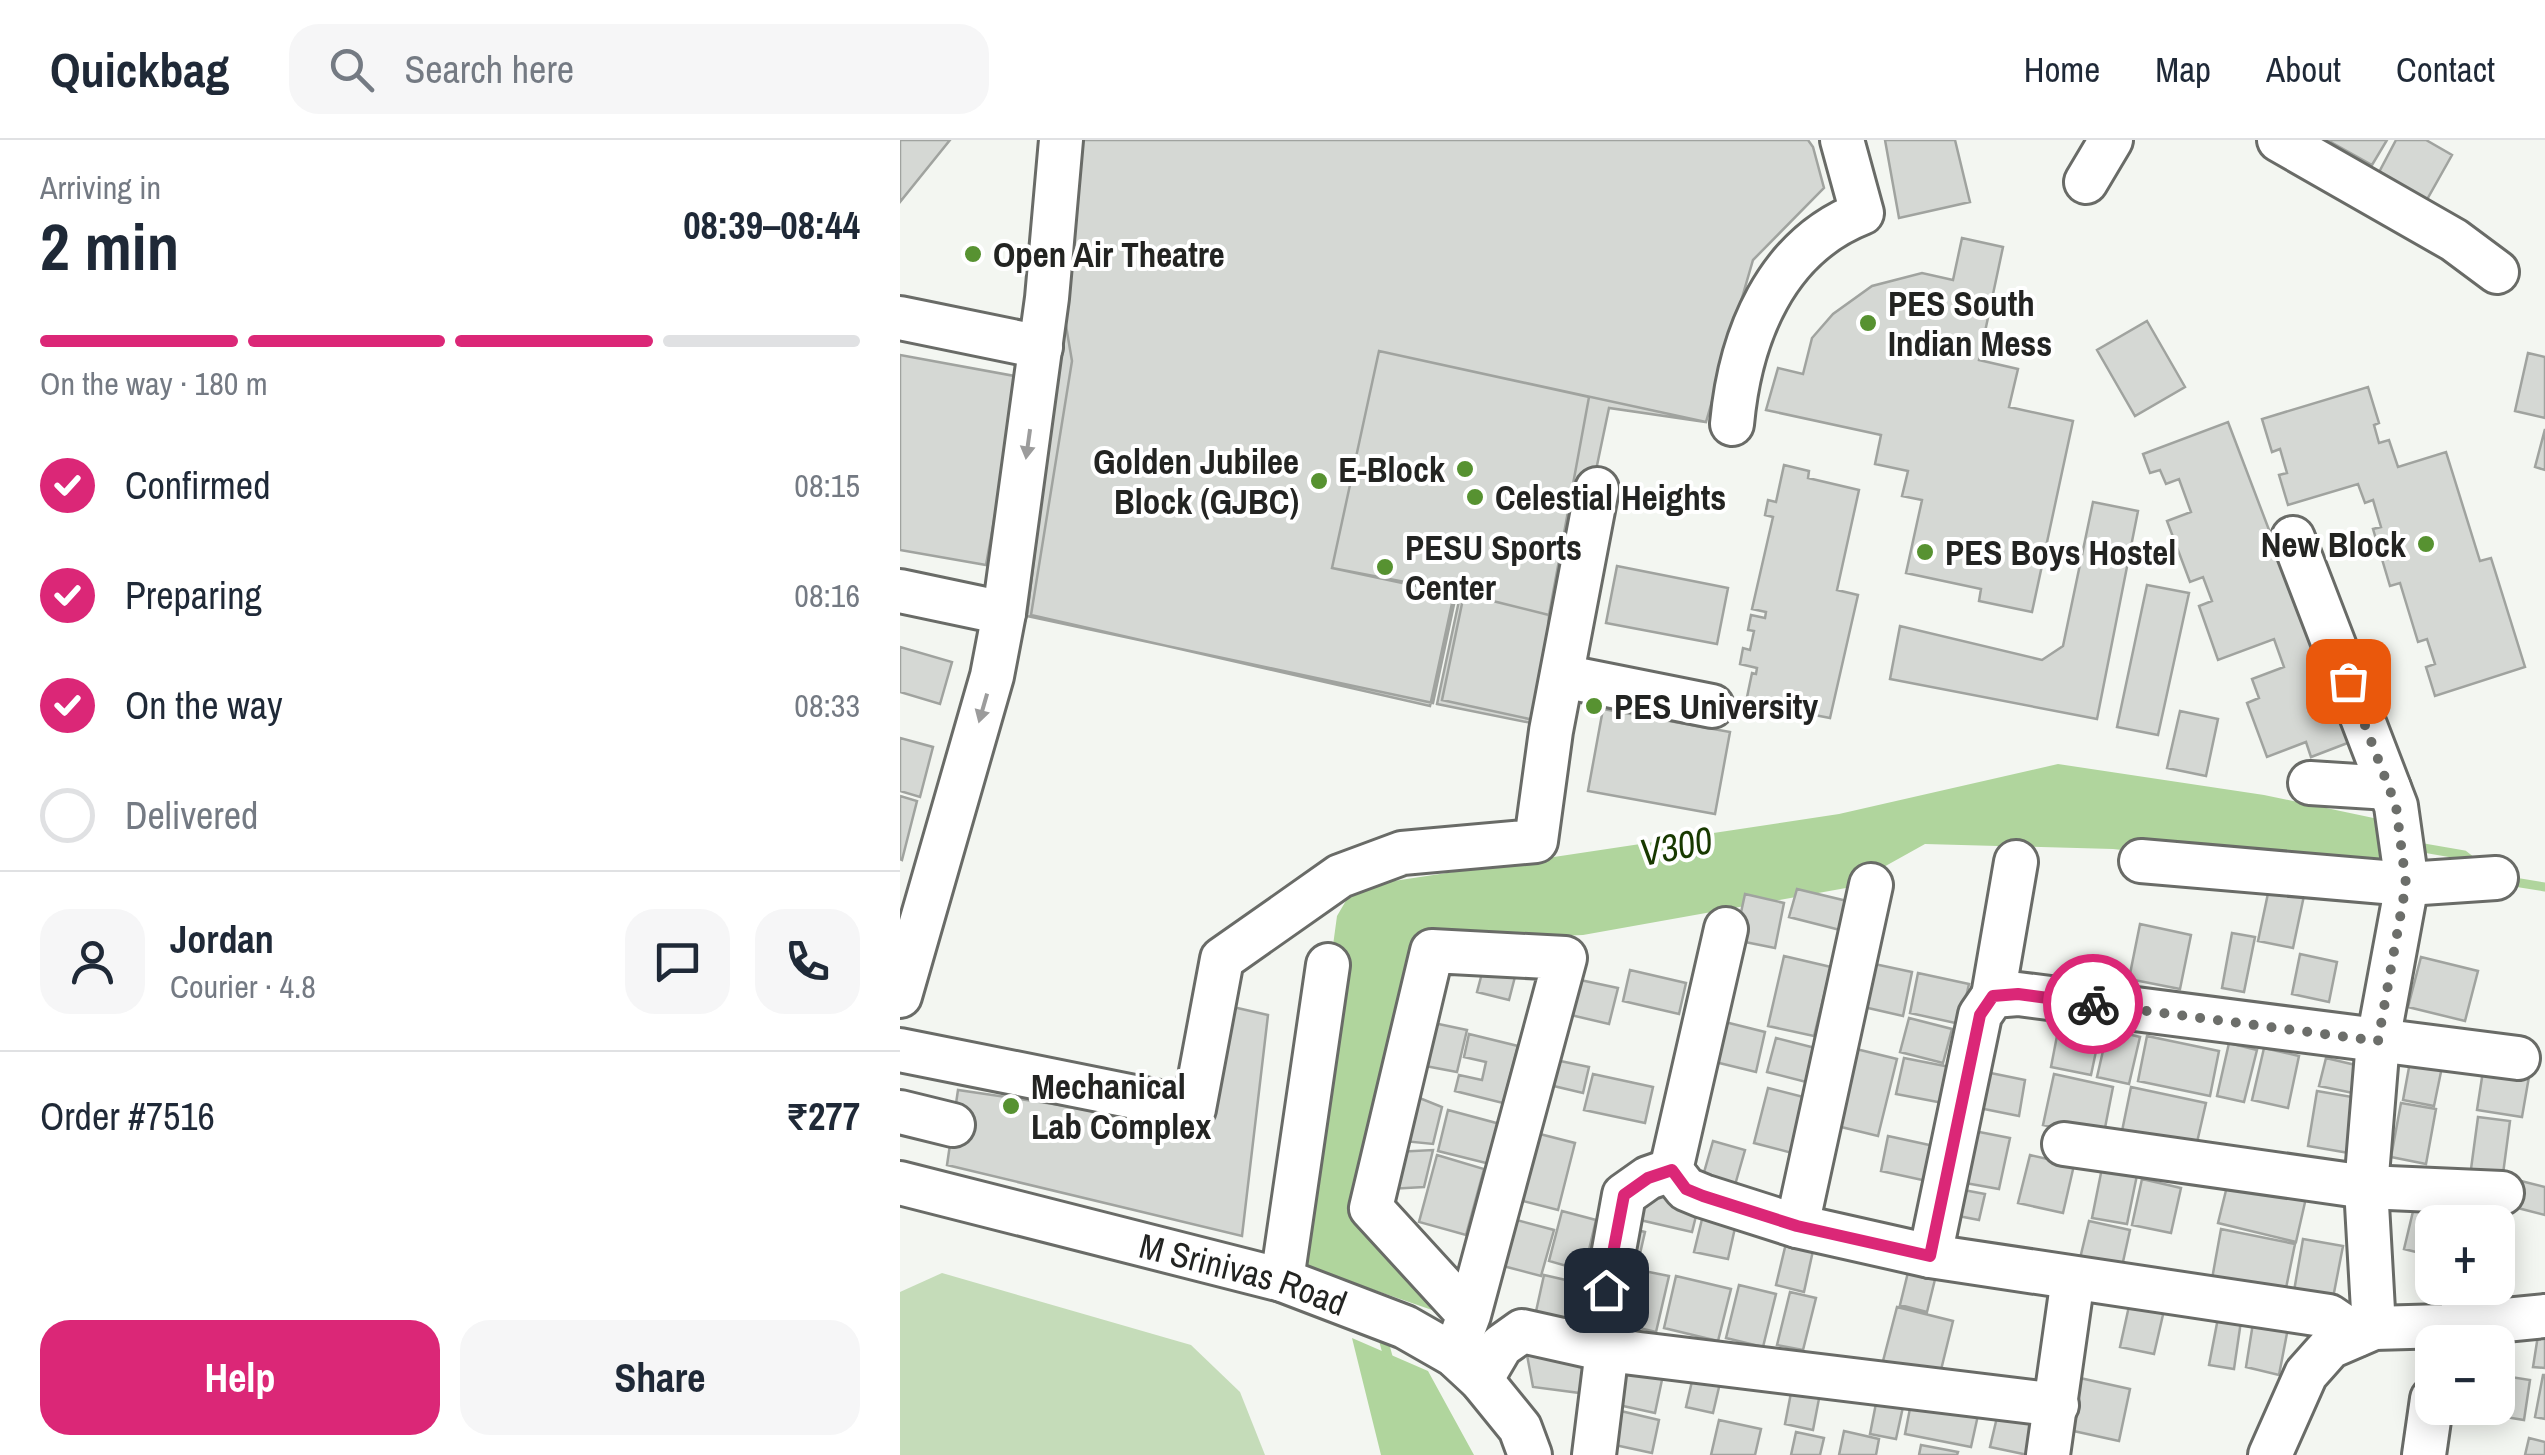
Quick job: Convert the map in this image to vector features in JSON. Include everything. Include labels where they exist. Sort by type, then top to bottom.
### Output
[{"type":"street","points":[[900,996],[992,676],[1004,613],[1041,348],[1061,140]]},
{"type":"street","points":[[1732,424],[1736,384],[1755,322],[1782,272],[1818,235],[1862,213],[1842,140]]},
{"type":"street","points":[[2086,182],[2112,140]]},
{"type":"street","points":[[2279,140],[2454,240],[2498,272]]},
{"type":"street","points":[[900,318],[1041,348]]},
{"type":"street","points":[[900,1050],[1194,1109],[1222,959],[1340,876],[1402,853],[1536,841],[1562,676],[1598,489]]},
{"type":"street","points":[[2294,538],[2392,797],[2406,884],[2378,1041],[2366,1187],[2366,1332]]},
{"type":"street","points":[[900,591],[1004,613]]},
{"type":"street","points":[[1562,676],[1712,706]]},
{"type":"street","points":[[2310,783],[2392,797]]},
{"type":"street","points":[[2141,861],[2406,884],[2496,878]]},
{"type":"street","points":[[1930,1256],[1980,1015],[1993,996],[2016,862]]},
{"type":"street","points":[[1797,1226],[1871,885]]},
{"type":"street","points":[[1726,928],[1672,1170],[1686,1189],[1797,1226],[1930,1256],[2330,1316],[2366,1332],[2415,1333]]},
{"type":"street","points":[[1467,1367],[1469,1315],[1565,958],[1432,951],[1371,1208],[1469,1315]]},
{"type":"street","points":[[1282,1280],[1328,965]]},
{"type":"street","points":[[1993,996],[2018,994],[2518,1058]]},
{"type":"street","points":[[900,1112],[953,1125]]},
{"type":"street","points":[[2064,1144],[2366,1187],[2502,1192]]},
{"type":"street","points":[[1594,1455],[1607,1350],[1601,1322],[1624,1195],[1648,1178],[1672,1170]]},
{"type":"street","name":"M Srinivas Road","points":[[900,1184],[1282,1280],[1404,1327],[1467,1367],[1520,1428],[1530,1455]]},
{"type":"street","points":[[2048,1455],[2074,1278]]},
{"type":"street","points":[[2494,1325],[2545,1316]]},
{"type":"street","points":[[1467,1367],[1522,1331],[1607,1350],[2057,1405]]},
{"type":"street","points":[[2270,1455],[2306,1374],[2330,1347],[2366,1332]]},
{"type":"street","points":[[2424,1455],[2428,1425]]},
{"type":"shaded area","points":[[942,1273],[1191,1345],[1240,1392],[1265,1455],[900,1455],[900,1292]]},
{"type":"water","points":[[2058,764],[2264,795],[2383,820],[2386,879],[2113,849],[1925,844],[1846,888],[1583,935],[1418,942],[1357,1204],[1449,1302],[1435,1311],[1290,1261],[1337,916],[1354,887],[1839,814]]},
{"type":"water","points":[[1352,1338],[1428,1371],[1474,1455],[1381,1455]]},
{"type":"building","points":[[900,140],[950,140],[900,202]]},
{"type":"building","name":"Golden Jubilee Block (GJBC)","points":[[1071,140],[1808,140],[1824,188],[1753,260],[1706,422],[1609,408],[1581,542],[1566,540],[1565,545],[1580,549],[1546,726],[1437,704],[1460,596],[1456,595],[1433,703],[1027,616],[1064,314]]},
{"type":"building","name":"Golden Jubilee Block (GJBC)","points":[[1073,140],[1808,140],[1824,188],[1753,260],[1706,422],[1379,351],[1332,568],[1454,594],[1430,706],[1031,615],[1072,361],[1064,314]]},
{"type":"building","points":[[1885,140],[1955,140],[1970,202],[1899,218]]},
{"type":"building","points":[[2327,140],[2387,140],[2372,165]]},
{"type":"building","points":[[2396,140],[2426,140],[2452,155],[2425,203],[2377,176]]},
{"type":"building","name":"PES Boys Hostel","points":[[1962,238],[2003,247],[1979,360],[2018,369],[2009,407],[2073,421],[2032,612],[1979,601],[1981,589],[1906,573],[1922,500],[1902,496],[1908,471],[1875,464],[1881,435],[1766,410],[1778,368],[1803,374],[1812,338],[1833,314],[1872,286],[1922,273],[1953,280]]},
{"type":"building","points":[[2147,321],[2185,387],[2135,416],[2097,350]]},
{"type":"building","name":"E-Block","points":[[1379,351],[1589,397],[1549,615],[1457,592],[1332,568]]},
{"type":"building","points":[[2528,353],[2545,357],[2545,418],[2515,411]]},
{"type":"building","points":[[900,355],[1020,377],[986,565],[900,550]]},
{"type":"building","name":"New Block","points":[[2368,387],[2379,423],[2374,425],[2379,443],[2389,440],[2398,467],[2446,452],[2480,561],[2491,558],[2525,667],[2435,696],[2426,667],[2435,664],[2427,639],[2418,642],[2400,583],[2390,586],[2373,529],[2381,527],[2373,500],[2365,503],[2358,484],[2288,505],[2279,475],[2287,473],[2280,449],[2272,452],[2262,419]]},
{"type":"building","points":[[2228,422],[2312,643],[2358,739],[2311,757],[2306,742],[2267,757],[2247,703],[2259,698],[2252,679],[2284,667],[2274,639],[2218,660],[2199,606],[2212,601],[2203,577],[2190,582],[2167,521],[2191,512],[2179,479],[2166,484],[2160,470],[2150,473],[2143,454]]},
{"type":"building","points":[[2545,429],[2545,470],[2535,467]]},
{"type":"building","points":[[1784,465],[1809,471],[1808,478],[1859,490],[1837,590],[1858,595],[1830,718],[1746,702],[1752,673],[1756,674],[1757,668],[1740,664],[1743,648],[1750,650],[1754,631],[1748,630],[1751,615],[1765,618],[1766,612],[1752,609],[1773,517],[1765,515],[1768,500],[1776,502]]},
{"type":"building","name":"PES Boys Hostel","points":[[2093,502],[2138,511],[2097,719],[1890,679],[1900,626],[2042,660],[2063,646]]},
{"type":"building","points":[[1617,566],[1728,588],[1717,644],[1606,623]]},
{"type":"building","points":[[2147,585],[2189,593],[2158,735],[2117,727]]},
{"type":"building","points":[[1464,594],[1549,615],[1543,722],[1442,700]]},
{"type":"building","points":[[900,647],[952,662],[940,704],[900,692]]},
{"type":"building","points":[[1603,709],[1730,732],[1715,814],[1588,791]]},
{"type":"building","points":[[2180,711],[2218,719],[2206,776],[2167,768]]},
{"type":"building","points":[[900,738],[933,747],[920,797],[900,791]]},
{"type":"building","points":[[900,796],[917,801],[902,860],[900,859]]},
{"type":"building","points":[[2271,879],[2306,886],[2293,948],[2258,941]]},
{"type":"building","points":[[1797,889],[1847,901],[1840,930],[1789,917]]},
{"type":"building","points":[[1745,894],[1784,903],[1775,948],[1735,940]]},
{"type":"building","points":[[2140,924],[2191,935],[2180,989],[2129,979]]},
{"type":"building","points":[[2232,933],[2255,937],[2244,992],[2222,988]]},
{"type":"building","points":[[2300,954],[2337,962],[2329,1002],[2292,994]]},
{"type":"building","points":[[1784,956],[1831,967],[1814,1036],[1768,1026]]},
{"type":"building","points":[[2421,957],[2478,971],[2465,1021],[2408,1007]]},
{"type":"building","points":[[1486,958],[1518,965],[1509,1000],[1477,992]]},
{"type":"building","points":[[1865,962],[1912,972],[1903,1016],[1855,1005]]},
{"type":"building","points":[[1630,970],[1686,983],[1679,1014],[1623,1001]]},
{"type":"building","points":[[1918,973],[1969,984],[1960,1024],[1910,1013]]},
{"type":"building","points":[[1566,977],[1618,988],[1609,1024],[1558,1012]]},
{"type":"building","name":"Mechanical Lab Complex","points":[[1233,1007],[1268,1015],[1242,1236],[947,1165],[958,1090],[1209,1127]]},
{"type":"building","points":[[2061,1015],[2102,1023],[2091,1075],[2051,1067]]},
{"type":"building","points":[[1909,1018],[1952,1029],[1943,1063],[1900,1052]]},
{"type":"building","points":[[1717,1020],[1765,1032],[1756,1072],[1707,1060]]},
{"type":"building","points":[[1429,1022],[1467,1030],[1457,1072],[1420,1065]]},
{"type":"building","points":[[2108,1029],[2140,1037],[2129,1084],[2097,1077]]},
{"type":"building","points":[[1469,1034],[1518,1046],[1503,1103],[1455,1091],[1459,1075],[1482,1080],[1486,1062],[1464,1057]]},
{"type":"building","points":[[2147,1036],[2219,1051],[2210,1096],[2138,1081]]},
{"type":"building","points":[[1776,1038],[1819,1049],[1810,1083],[1767,1072]]},
{"type":"building","points":[[2229,1043],[2257,1050],[2244,1102],[2217,1096]]},
{"type":"building","points":[[1848,1047],[1897,1059],[1878,1136],[1829,1124]]},
{"type":"building","points":[[2264,1048],[2299,1056],[2288,1108],[2252,1100]]},
{"type":"building","points":[[2412,1051],[2444,1057],[2434,1106],[2403,1100]]},
{"type":"building","points":[[1546,1058],[1589,1067],[1583,1093],[1541,1083]]},
{"type":"building","points":[[1904,1058],[1950,1067],[1943,1103],[1896,1094]]},
{"type":"building","points":[[2326,1058],[2364,1067],[2358,1094],[2319,1086]]},
{"type":"building","points":[[2485,1058],[2531,1065],[2522,1117],[2477,1110]]},
{"type":"building","points":[[1976,1070],[2025,1080],[2019,1116],[1969,1106]]},
{"type":"building","points":[[1593,1074],[1653,1087],[1645,1123],[1584,1110]]},
{"type":"building","points":[[2054,1074],[2113,1087],[2103,1138],[2043,1125]]},
{"type":"building","points":[[2131,1087],[2206,1103],[2195,1151],[2121,1136]]},
{"type":"building","points":[[1768,1088],[1811,1099],[1796,1154],[1754,1143]]},
{"type":"building","points":[[2317,1091],[2358,1098],[2349,1153],[2308,1146]]},
{"type":"building","points":[[1412,1095],[1442,1107],[1433,1144],[1403,1141]]},
{"type":"building","points":[[2401,1103],[2436,1109],[2426,1164],[2391,1157]]},
{"type":"building","points":[[1448,1110],[1500,1124],[1490,1164],[1438,1151]]},
{"type":"building","points":[[2478,1117],[2510,1121],[2503,1174],[2471,1169]]},
{"type":"building","points":[[1964,1129],[2010,1138],[1999,1189],[1954,1181]]},
{"type":"building","points":[[1528,1131],[1575,1143],[1558,1210],[1511,1198]]},
{"type":"building","points":[[1888,1136],[1934,1146],[1927,1181],[1881,1171]]},
{"type":"building","points":[[1713,1141],[1745,1150],[1735,1185],[1703,1176]]},
{"type":"building","points":[[1433,1150],[1424,1187],[1389,1189],[1395,1152]]},
{"type":"building","points":[[1437,1155],[1484,1169],[1466,1235],[1419,1222]]},
{"type":"building","points":[[2030,1155],[2074,1165],[2063,1213],[2018,1203]]},
{"type":"building","points":[[2102,1168],[2137,1175],[2127,1224],[2092,1218]]},
{"type":"building","points":[[2231,1170],[2308,1189],[2296,1242],[2218,1223]]},
{"type":"building","points":[[2142,1179],[2181,1188],[2171,1233],[2132,1225]]},
{"type":"building","points":[[2521,1181],[2545,1187],[2545,1215],[2515,1205]]},
{"type":"building","points":[[1953,1188],[1985,1194],[1979,1220],[1948,1214]]},
{"type":"building","points":[[1634,1189],[1699,1204],[1692,1232],[1627,1217]]},
{"type":"building","points":[[2471,1196],[2509,1204],[2509,1205],[2469,1205]]},
{"type":"building","points":[[2415,1203],[2424,1205],[2415,1205],[2415,1252],[2404,1249]]},
{"type":"building","points":[[1562,1211],[1596,1220],[1584,1271],[1549,1261]]},
{"type":"building","points":[[1704,1211],[1737,1219],[1728,1259],[1694,1252]]},
{"type":"building","points":[[1505,1217],[1554,1230],[1541,1276],[1492,1263]]},
{"type":"building","points":[[2089,1221],[2130,1230],[2119,1280],[2077,1271]]},
{"type":"building","points":[[1621,1226],[1645,1232],[1633,1284],[1609,1278]]},
{"type":"building","points":[[2221,1229],[2295,1244],[2285,1293],[2212,1279]]},
{"type":"building","points":[[1787,1239],[1814,1246],[1804,1292],[1776,1285]]},
{"type":"building","points":[[2303,1239],[2343,1246],[2333,1298],[2294,1291]]},
{"type":"building","points":[[1912,1256],[1939,1263],[1927,1312],[1900,1305]]},
{"type":"building","points":[[1639,1270],[1669,1276],[1656,1332],[1627,1325]]},
{"type":"building","points":[[1544,1275],[1579,1283],[1570,1324],[1535,1316]]},
{"type":"building","points":[[1676,1276],[1731,1289],[1718,1341],[1664,1328]]},
{"type":"building","points":[[1739,1285],[1776,1294],[1763,1347],[1726,1338]]},
{"type":"building","points":[[1790,1292],[1816,1298],[1803,1350],[1777,1345]]},
{"type":"building","points":[[2131,1297],[2165,1306],[2154,1354],[2120,1347]]},
{"type":"building","points":[[1897,1307],[1953,1321],[1940,1374],[1883,1361]]},
{"type":"building","points":[[2218,1318],[2241,1321],[2234,1369],[2209,1365]]},
{"type":"building","points":[[2253,1323],[2288,1328],[2279,1375],[2246,1367]]},
{"type":"building","points":[[2539,1329],[2545,1330],[2545,1368],[2533,1367]]},
{"type":"building","points":[[1524,1339],[1589,1352],[1580,1393],[1533,1387]]},
{"type":"building","points":[[1696,1364],[1723,1370],[1713,1413],[1686,1407]]},
{"type":"building","points":[[1623,1366],[1663,1375],[1655,1413],[1614,1404]]},
{"type":"building","points":[[2545,1375],[2545,1419],[2535,1417]]},
{"type":"building","points":[[1794,1377],[1822,1383],[1813,1430],[1785,1424]]},
{"type":"building","points":[[2080,1378],[2130,1389],[2119,1441],[2069,1430]]},
{"type":"building","points":[[2515,1378],[2530,1380],[2524,1420],[2515,1419]]},
{"type":"building","points":[[1879,1388],[1906,1393],[1896,1439],[1870,1434]]},
{"type":"building","points":[[1913,1393],[1980,1406],[1971,1447],[1905,1434]]},
{"type":"building","points":[[1608,1408],[1659,1420],[1652,1453],[1601,1442]]},
{"type":"building","points":[[1998,1413],[2048,1423],[2028,1455],[1990,1447]]},
{"type":"building","points":[[1719,1420],[1761,1429],[1755,1455],[1711,1455]]},
{"type":"building","points":[[1844,1431],[1879,1439],[1876,1455],[1839,1455]]},
{"type":"building","points":[[1796,1432],[1824,1438],[1820,1455],[1791,1455]]},
{"type":"building","points":[[2529,1438],[2545,1442],[2545,1455],[2525,1455]]},
{"type":"building","points":[[1921,1445],[1958,1452],[1919,1455]]},
{"type":"waterway","name":"V300","points":[[2412,846],[2464,855],[2477,865]]},
{"type":"waterway","points":[[2508,881],[2545,887]]},
{"type":"waterway","name":"V300","points":[[1381,1331],[1390,1364]]},
{"type":"way so far","points":[[2093,1004],[2378,1041],[2406,884],[2396,806],[2348,681]]},
{"type":"place","name":"Open Air Theatre","points":[[973,254]]},
{"type":"place","name":"PES South Indian Mess","points":[[1868,323]]},
{"type":"place","name":"E-Block","points":[[1465,469]]},
{"type":"place","name":"Golden Jubilee Block (GJBC)","points":[[1319,481]]},
{"type":"place","name":"Celestial Heights","points":[[1475,497]]},
{"type":"place","name":"New Block","points":[[2426,544]]},
{"type":"place","name":"PES Boys Hostel","points":[[1925,552]]},
{"type":"place","name":"PESU Sports Center","points":[[1385,567]]},
{"type":"place","name":"PES University","points":[[1594,706]]},
{"type":"place","name":"Mechanical Lab Complex","points":[[1011,1106]]},
{"type":"route","points":[[1606,1290],[1624,1195],[1648,1178],[1672,1170],[1686,1189],[1703,1196],[1797,1226],[1930,1256],[1980,1015],[1993,996],[2018,994],[2093,1004]]}]
